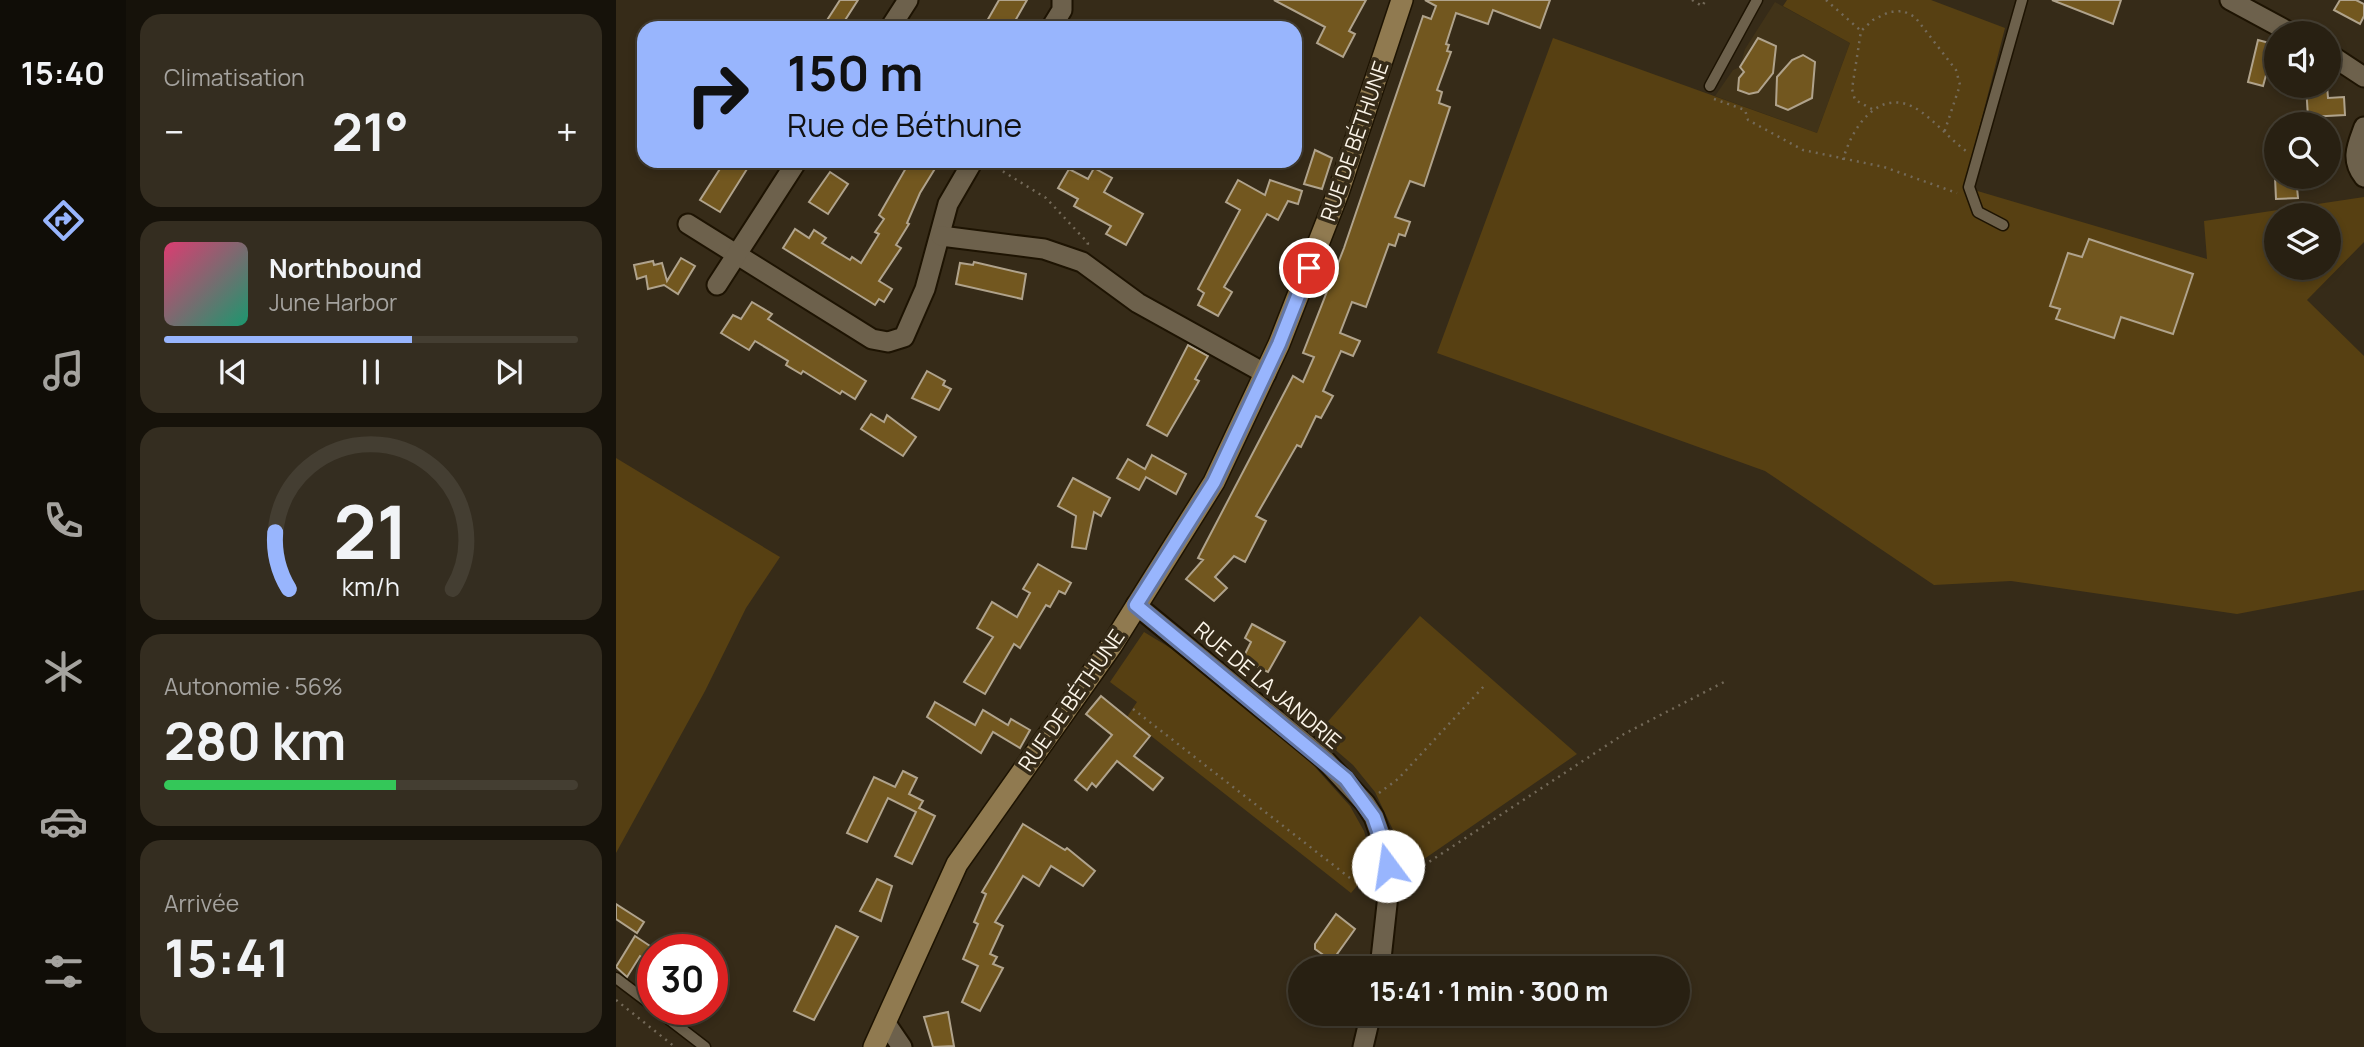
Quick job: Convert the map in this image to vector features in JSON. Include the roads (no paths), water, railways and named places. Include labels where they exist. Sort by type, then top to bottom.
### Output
[{"type":"street","points":[[894,21],[908,0]]},
{"type":"street","points":[[1055,21],[1062,10],[1062,0]]},
{"type":"street","name":"RUE DE BÉTHUNE","points":[[874,1047],[957,864],[1112,645],[1214,482],[1266,374],[1338,193],[1402,0]]},
{"type":"street","points":[[2230,0],[2269,21]]},
{"type":"street","points":[[2341,62],[2364,77]]},
{"type":"street","points":[[2364,127],[2354,153],[2358,169],[2364,177]]},
{"type":"street","points":[[717,285],[793,168]]},
{"type":"street","points":[[688,225],[872,339],[888,342],[904,337],[909,327],[925,289],[948,204],[969,168]]},
{"type":"street","points":[[941,236],[1044,249],[1082,262],[1138,303],[1266,374]]},
{"type":"street","name":"RUE DE LA JANDRIE","points":[[1136,605],[1323,758],[1365,803],[1374,817],[1387,854],[1389,886],[1381,956]]},
{"type":"street","points":[[885,1022],[902,1047]]},
{"type":"street","points":[[1363,1047],[1368,1026]]},
{"type":"lane","points":[[1710,86],[1757,0]]},
{"type":"lane","points":[[2003,225],[1978,212],[1969,187],[2022,0]]},
{"type":"lane","points":[[616,978],[637,994]]},
{"type":"lane","points":[[676,1025],[705,1047]]}]
